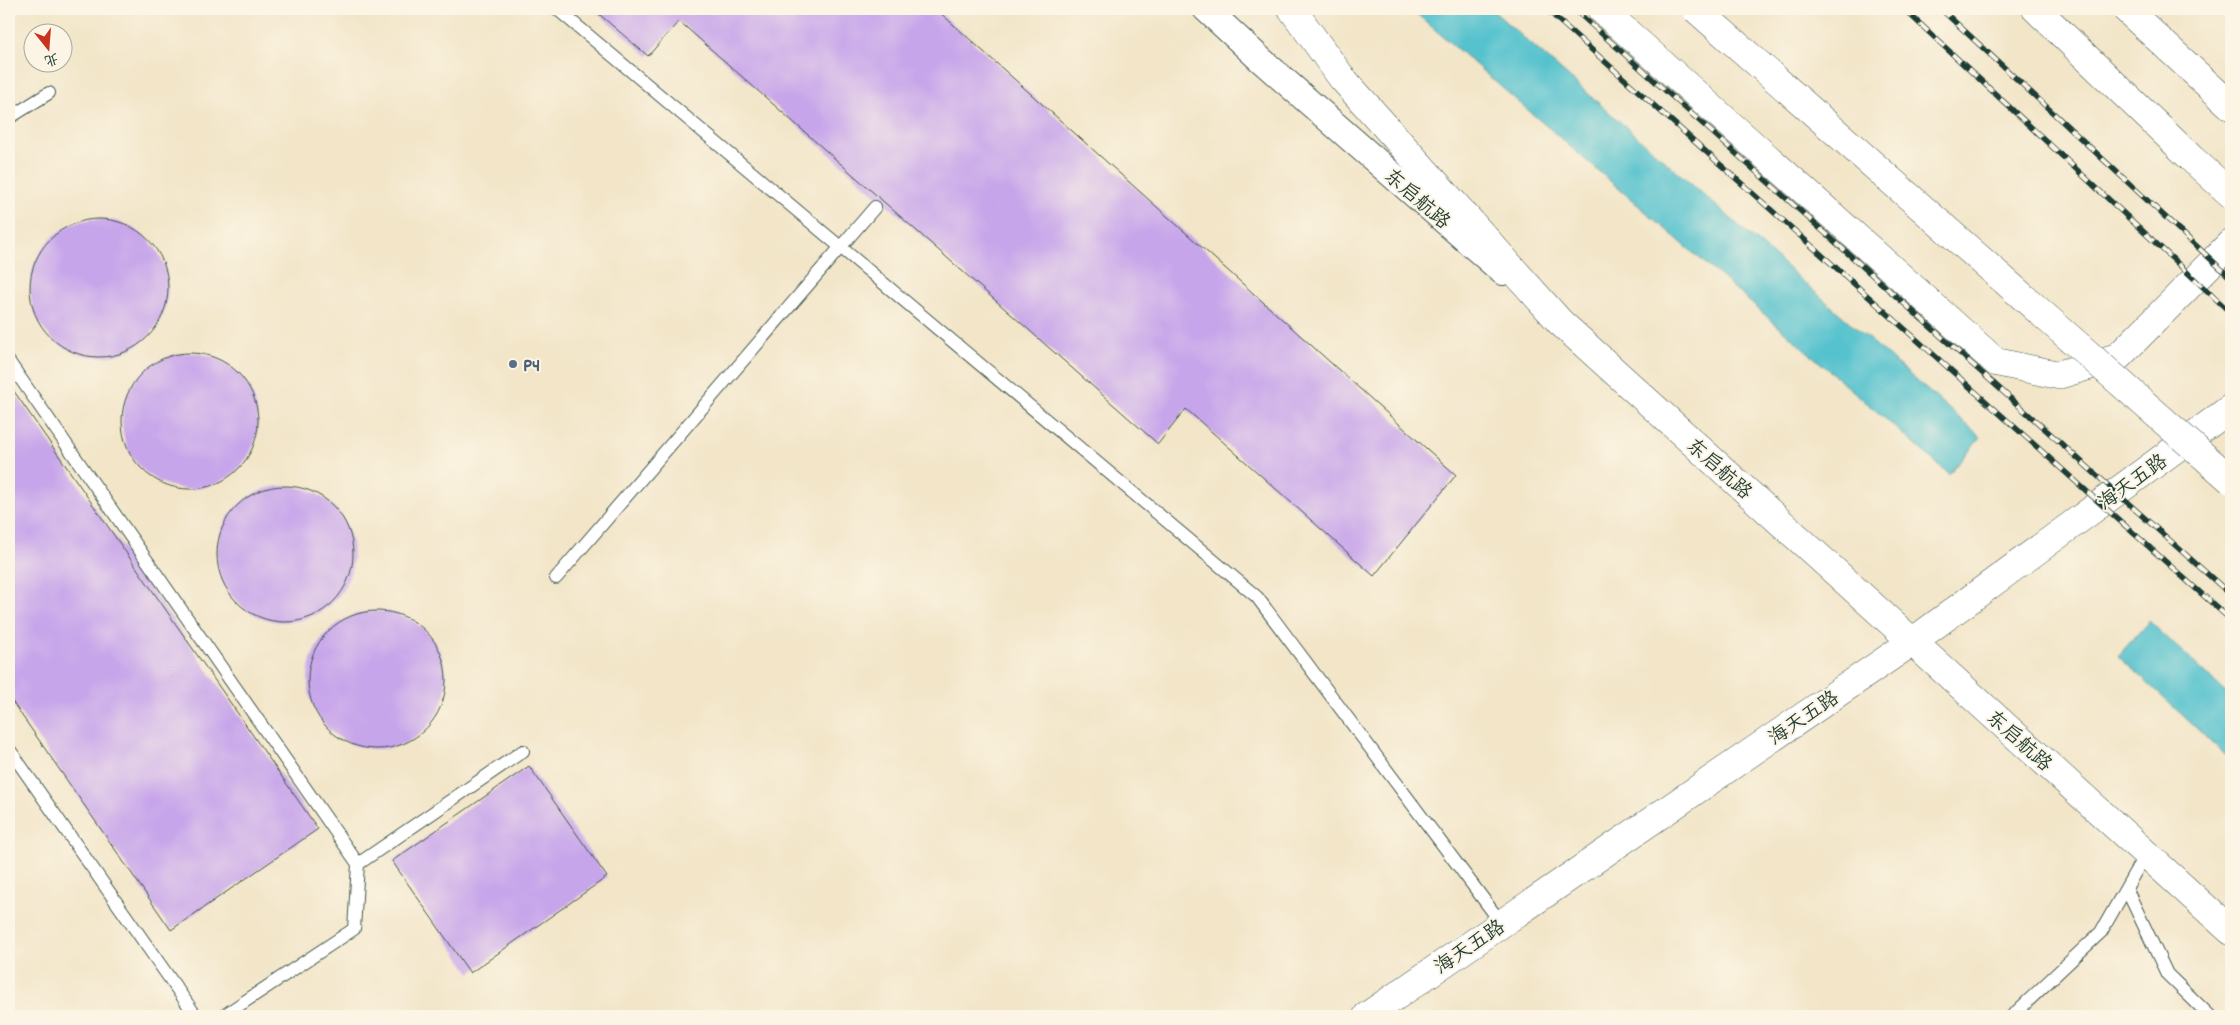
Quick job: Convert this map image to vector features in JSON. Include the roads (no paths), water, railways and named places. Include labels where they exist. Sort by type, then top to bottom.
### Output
[{"type":"main road","points":[[1292,9],[1342,78],[1560,322]]},
{"type":"main road","points":[[1601,9],[1996,362],[2058,375],[2118,357],[2231,243]]},
{"type":"main road","points":[[1696,9],[2231,480]]},
{"type":"main road","points":[[2036,9],[2231,194]]},
{"type":"main road","points":[[2126,9],[2230,106]]},
{"type":"main road","name":"东启航路","points":[[1560,322],[2231,931]]},
{"type":"main road","name":"海天五路","points":[[1367,1016],[1912,642],[2231,408]]},
{"type":"street","name":"东启航路","points":[[1206,9],[1261,60],[1560,322]]},
{"type":"lane","points":[[557,9],[840,249],[1257,597],[1502,924]]},
{"type":"lane","points":[[9,118],[49,93]]},
{"type":"lane","points":[[556,578],[876,207]]},
{"type":"lane","points":[[9,362],[358,864],[354,929],[223,1016]]},
{"type":"lane","points":[[9,749],[196,1016]]},
{"type":"lane","points":[[358,864],[523,751]]},
{"type":"lane","points":[[2012,1016],[2101,932],[2146,853]]},
{"type":"lane","points":[[2126,888],[2167,974],[2210,1016]]},
{"type":"water","points":[[1411,9],[1491,9],[1981,437],[1949,474]]},
{"type":"water","points":[[2149,621],[2231,697],[2231,760],[2118,656]]},
{"type":"railway","points":[[1546,9],[2231,620]]},
{"type":"railway","points":[[1574,9],[2231,595]]},
{"type":"railway","points":[[1904,9],[2231,313]]},
{"type":"railway","points":[[1941,9],[2231,278]]},
{"type":"place","name":"P4","points":[[513,364]]}]
